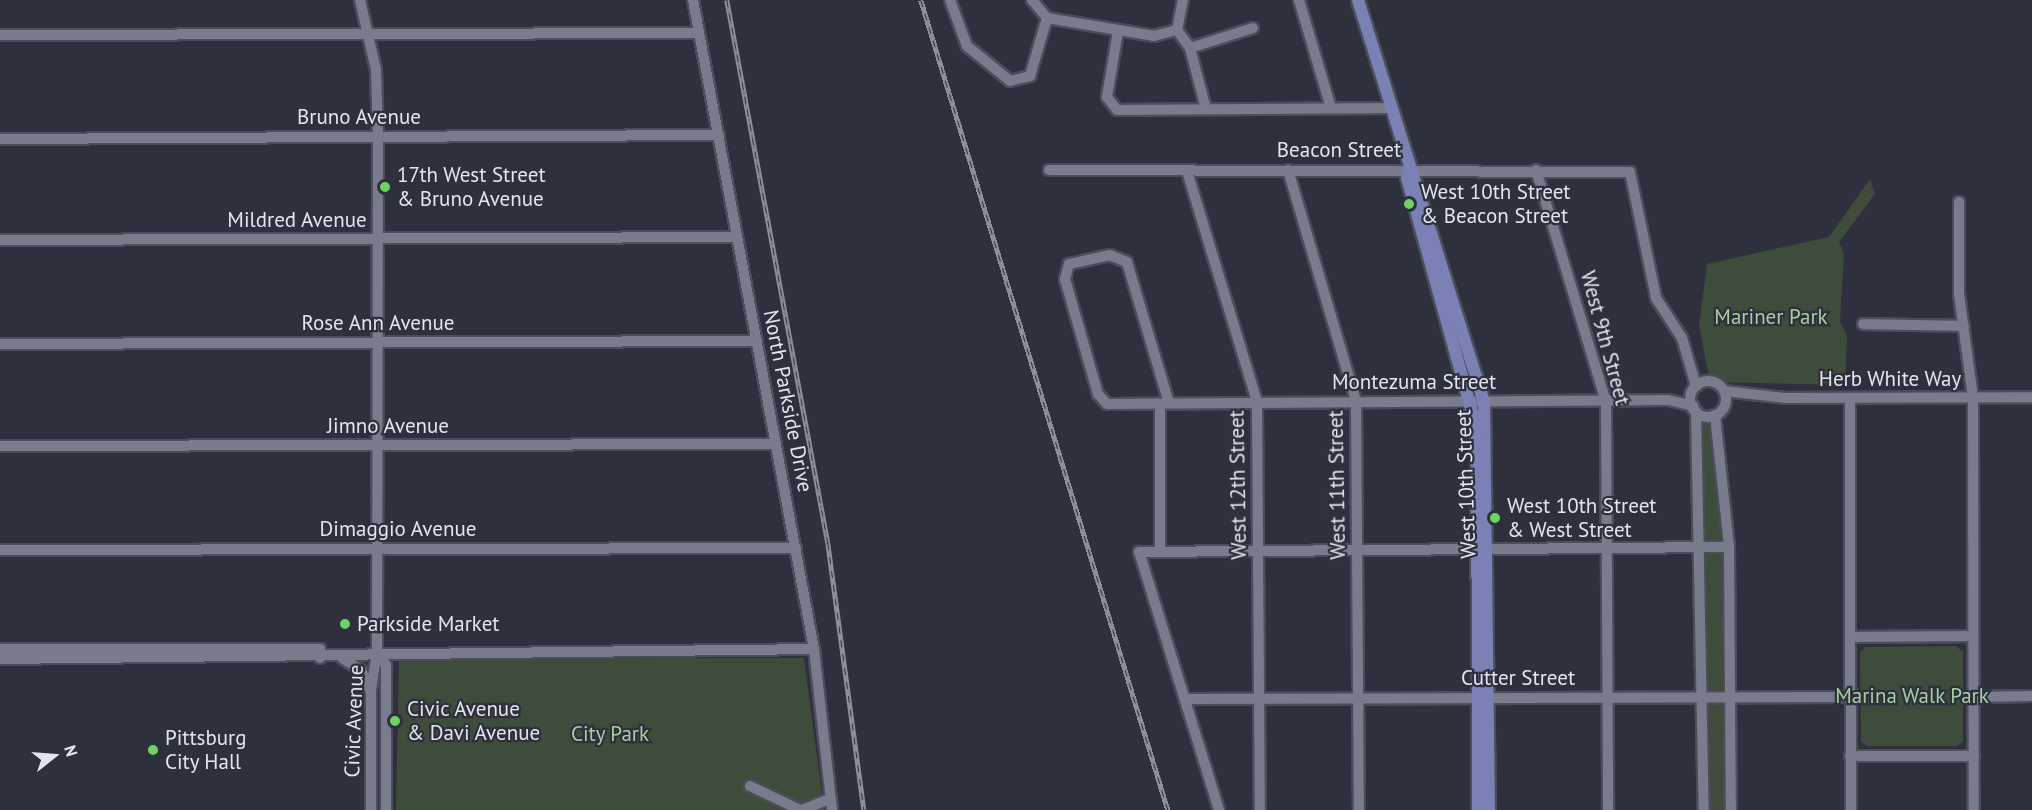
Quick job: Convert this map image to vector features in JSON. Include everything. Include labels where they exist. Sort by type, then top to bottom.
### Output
[{"type":"main road","name":"West 10th Street","points":[[1358,0],[1409,169],[1407,178],[1478,402],[1483,549],[1484,697],[1489,810]]},
{"type":"main road","name":"West 10th Street","points":[[1478,810],[1484,697]]},
{"type":"street","points":[[360,0],[370,34],[378,136],[377,652]]},
{"type":"street","name":"North Parkside Drive","points":[[693,0],[796,548],[813,650],[832,810]]},
{"type":"street","points":[[950,0],[967,46],[1010,81],[1030,76],[1047,18]]},
{"type":"street","points":[[1032,0],[1047,18],[1154,36],[1177,30]]},
{"type":"street","points":[[1183,0],[1177,30],[1190,48],[1206,110]]},
{"type":"street","points":[[1299,0],[1331,108]]},
{"type":"street","points":[[1190,48],[1253,28]]},
{"type":"street","points":[[1118,31],[1107,97],[1111,108],[1206,110],[1390,108]]},
{"type":"street","points":[[0,35],[699,33]]},
{"type":"street","name":"Bruno Avenue","points":[[0,139],[719,135]]},
{"type":"street","name":"Beacon Street","points":[[1049,170],[1409,169],[1630,172],[1656,298],[1694,368]]},
{"type":"street","name":"West 11th Street","points":[[1288,170],[1356,401],[1359,810]]},
{"type":"street","name":"West 9th Street","points":[[1536,170],[1606,402],[1608,810]]},
{"type":"street","name":"West 12th Street","points":[[1187,171],[1257,402],[1260,810]]},
{"type":"street","points":[[1959,202],[1964,326],[1973,398],[1974,810]]},
{"type":"street","name":"Mildred Avenue","points":[[0,240],[737,237]]},
{"type":"street","name":"Montezuma Street","points":[[1164,404],[1127,262],[1110,255],[1069,264],[1065,279],[1101,400],[1113,405],[1356,401],[1606,402],[1668,400],[1694,409]]},
{"type":"street","points":[[1863,324],[1964,326]]},
{"type":"street","name":"Rose Ann Avenue","points":[[0,344],[757,341]]},
{"type":"street","points":[[1694,368],[1724,391],[1725,405],[1715,415]]},
{"type":"street","points":[[1694,368],[1701,548],[1704,810]]},
{"type":"street","points":[[1694,388],[1710,381]]},
{"type":"street","name":"Montezuma Street","points":[[1668,400],[1694,388]]},
{"type":"street","name":"Herb White Way","points":[[1724,391],[1748,397],[2032,397]]},
{"type":"street","name":"Herb White Way","points":[[1725,405],[1748,397]]},
{"type":"street","points":[[1850,398],[1851,810]]},
{"type":"street","points":[[1160,552],[1164,404]]},
{"type":"street","points":[[1694,409],[1715,415]]},
{"type":"street","points":[[1715,415],[1729,547],[1731,810]]},
{"type":"street","name":"Jimno Avenue","points":[[0,446],[776,444]]},
{"type":"street","points":[[1219,810],[1139,552],[1608,550],[1729,547]]},
{"type":"street","name":"Dimaggio Avenue","points":[[0,550],[796,548]]},
{"type":"street","points":[[1850,637],[1973,636]]},
{"type":"street","points":[[0,649],[320,649],[320,658]]},
{"type":"street","points":[[0,659],[342,658],[377,652],[813,650]]},
{"type":"street","name":"Civic Avenue","points":[[371,810],[371,691],[377,652]]},
{"type":"street","name":"Civic Avenue","points":[[377,652],[386,665],[386,810]]},
{"type":"street","points":[[342,658],[361,670],[371,691]]},
{"type":"street","points":[[1974,697],[2032,696]]},
{"type":"street","name":"Cutter Street","points":[[1185,699],[1850,697]]},
{"type":"street","points":[[1850,756],[1974,756]]},
{"type":"street","points":[[750,786],[801,810],[831,798]]},
{"type":"green space","name":"Mariner Park","points":[[1870,179],[1875,194],[1839,242],[1844,255],[1840,322],[1847,336],[1845,385],[1710,382],[1699,326],[1707,264],[1829,237]]},
{"type":"green space","points":[[1699,416],[1723,418],[1726,810],[1705,810]]},
{"type":"green space","name":"Marina Walk Park","points":[[1956,646],[1963,652],[1963,741],[1958,746],[1866,746],[1861,741],[1860,653],[1865,647]]},
{"type":"green space","name":"City Park","points":[[804,658],[824,810],[396,810],[399,659]]},
{"type":"railway","points":[[727,0],[828,543],[864,810]]},
{"type":"railway","points":[[921,0],[1168,810]]},
{"type":"place","name":"17th West Street & Bruno Avenue","points":[[385,187]]},
{"type":"place","name":"West 10th Street & Beacon Street","points":[[1409,204]]},
{"type":"place","name":"West 10th Street & West Street","points":[[1495,518]]},
{"type":"place","name":"Parkside Market","points":[[345,624]]},
{"type":"place","name":"Civic Avenue & Davi Avenue","points":[[395,721]]},
{"type":"place","name":"Pittsburg City Hall","points":[[153,750]]}]
